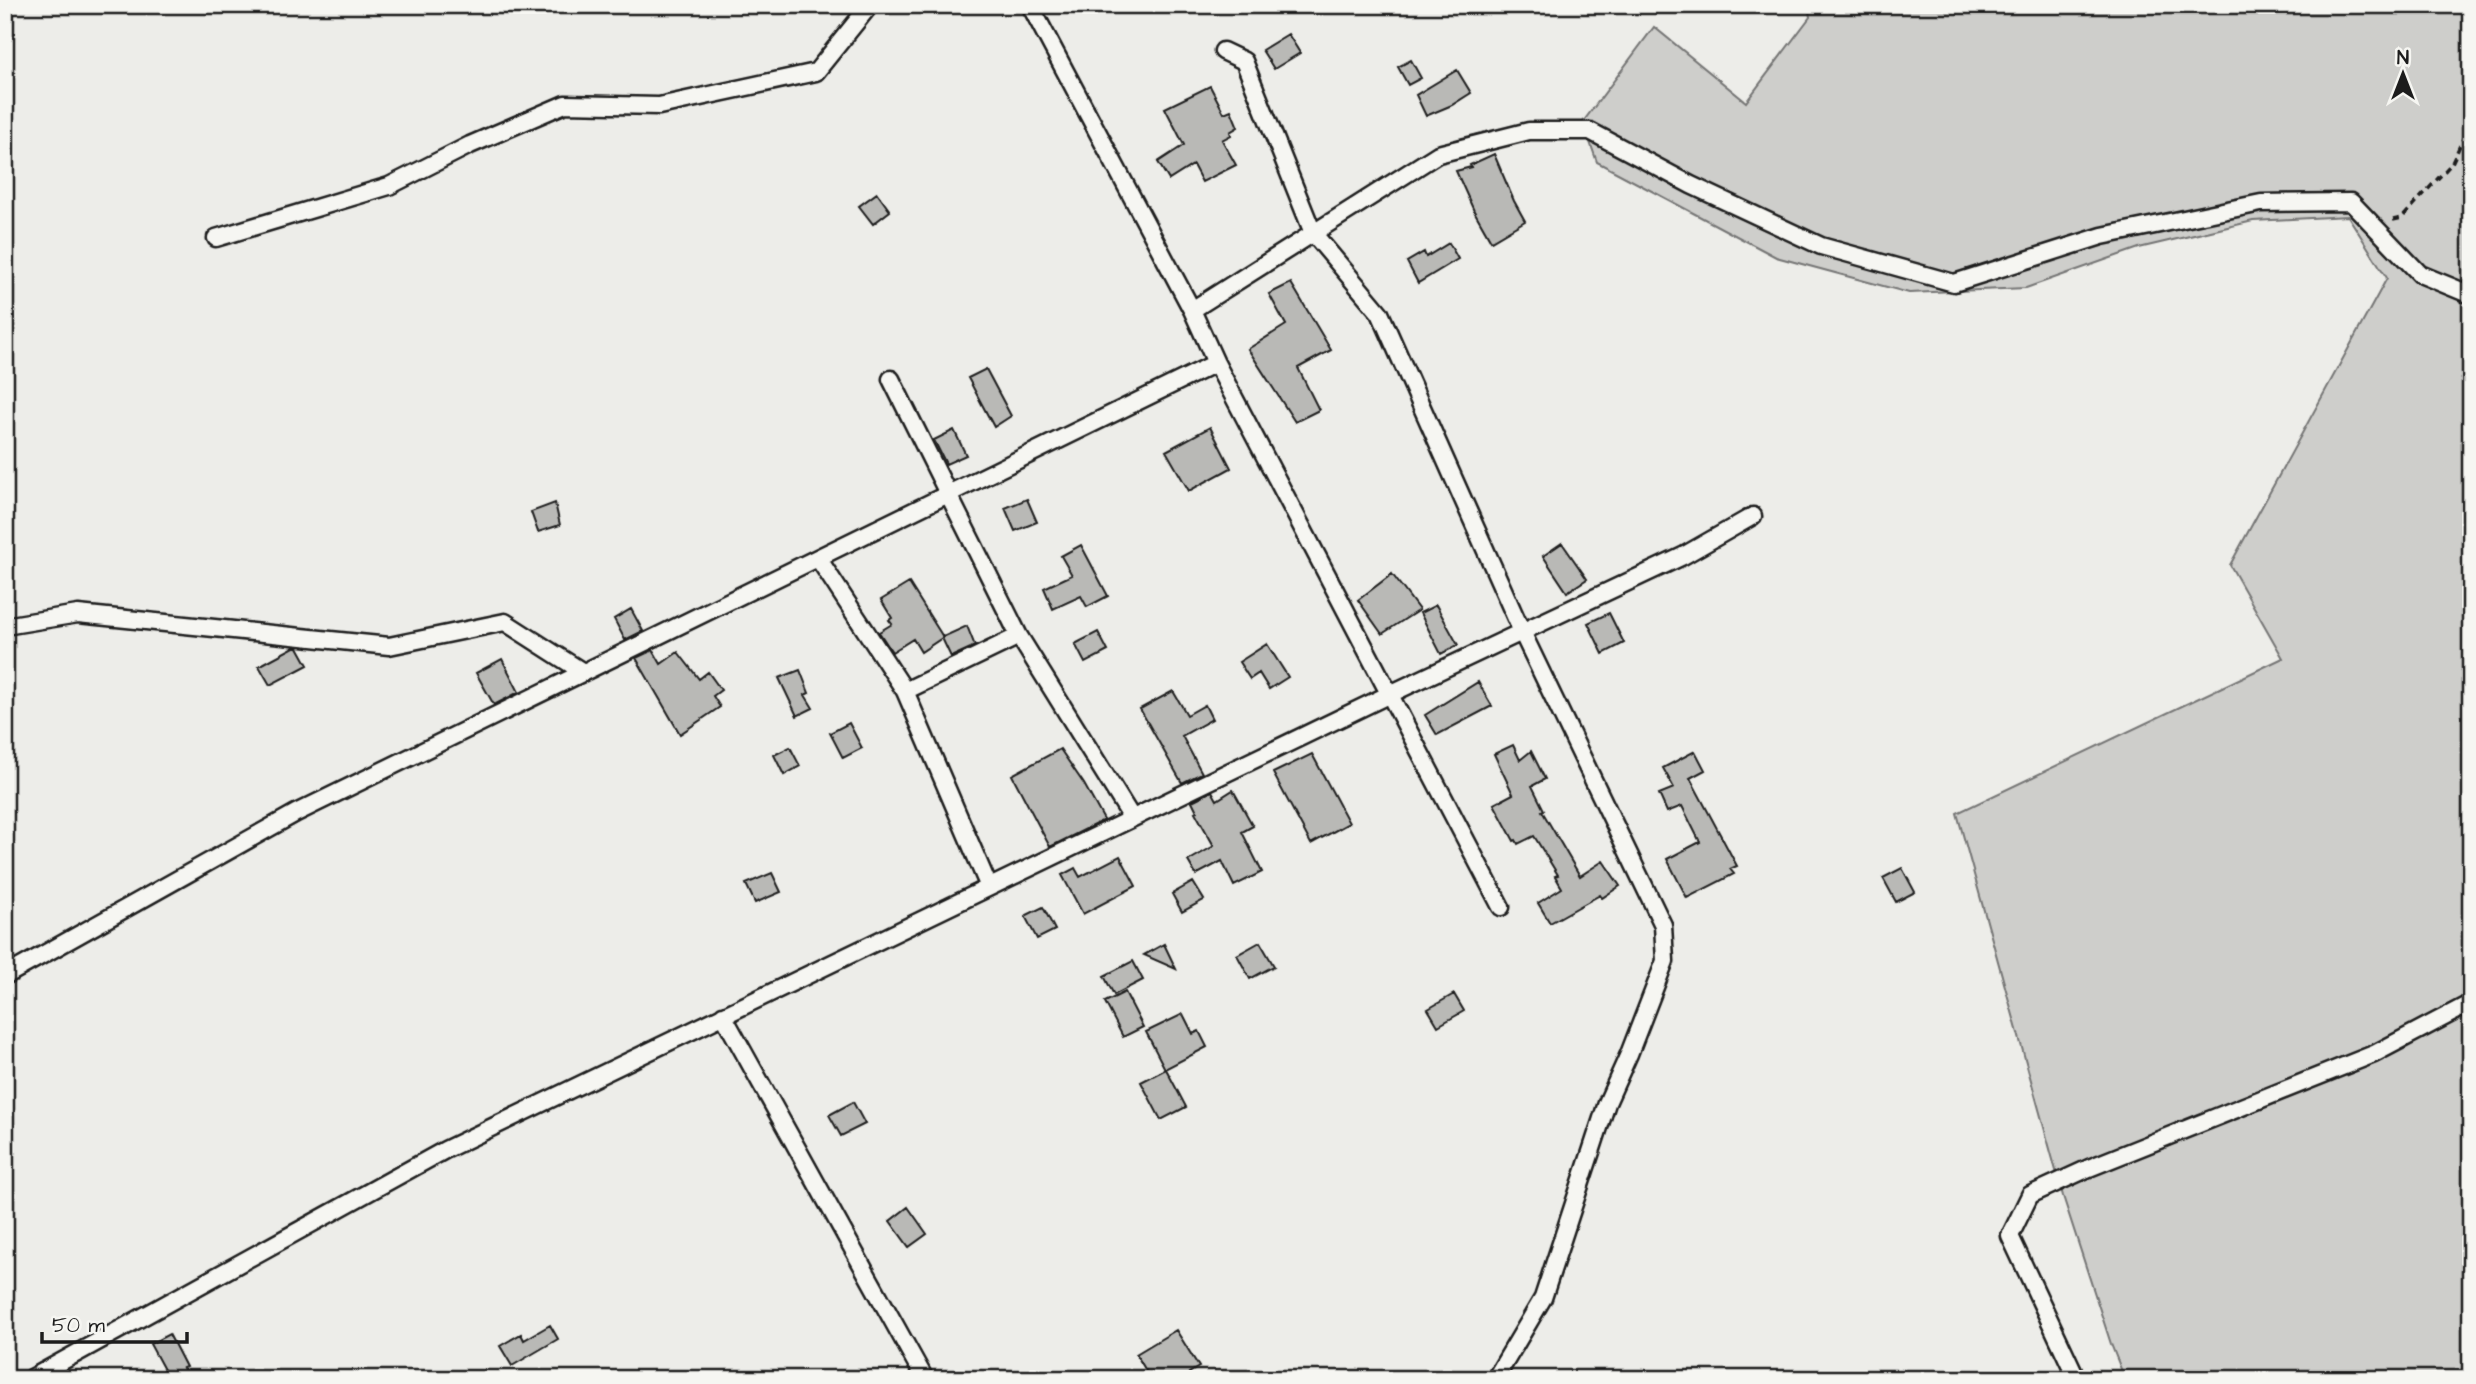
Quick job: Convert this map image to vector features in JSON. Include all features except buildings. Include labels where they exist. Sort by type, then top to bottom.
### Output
[{"type":"street","points":[[216,238],[389,186],[470,145],[565,104],[659,107],[816,72],[870,5]]},
{"type":"street","points":[[1030,5],[1192,310],[1216,363],[1501,907]]},
{"type":"street","points":[[1223,51],[1244,61],[1313,233],[1380,313],[1522,632],[1663,925],[1665,961],[1629,1055],[1607,1102],[1543,1298],[1495,1379]]},
{"type":"street","points":[[1192,310],[1438,154],[1529,131],[1590,131],[1691,185],[1821,246],[1954,282],[2102,236],[2261,204],[2351,202],[2420,274],[2471,295]]},
{"type":"street","points":[[5,976],[296,813],[1216,363]]},
{"type":"street","points":[[891,379],[1019,636],[1132,818]]},
{"type":"street","points":[[30,1379],[445,1150],[1390,694],[1683,556],[1754,516]]},
{"type":"street","points":[[818,558],[905,691],[989,887]]},
{"type":"street","points":[[5,626],[78,614],[389,646],[505,622],[583,672]]},
{"type":"street","points":[[905,691],[1019,636]]},
{"type":"street","points":[[2077,1379],[2010,1236],[2030,1195],[2089,1168],[2374,1055],[2471,1003]]},
{"type":"street","points":[[723,1016],[925,1379]]},
{"type":"path","points":[[2374,225],[2402,218],[2452,163],[2471,121]]},
{"type":"shaded area","points":[[1808,5],[2471,5],[2471,1379],[2125,1379],[2063,1196],[1957,813],[2283,658],[2230,565],[2387,278],[2348,216],[2253,221],[2139,248],[2026,288],[1909,293],[1776,257],[1597,162],[1583,122],[1654,27],[1746,102],[1810,17]]}]
